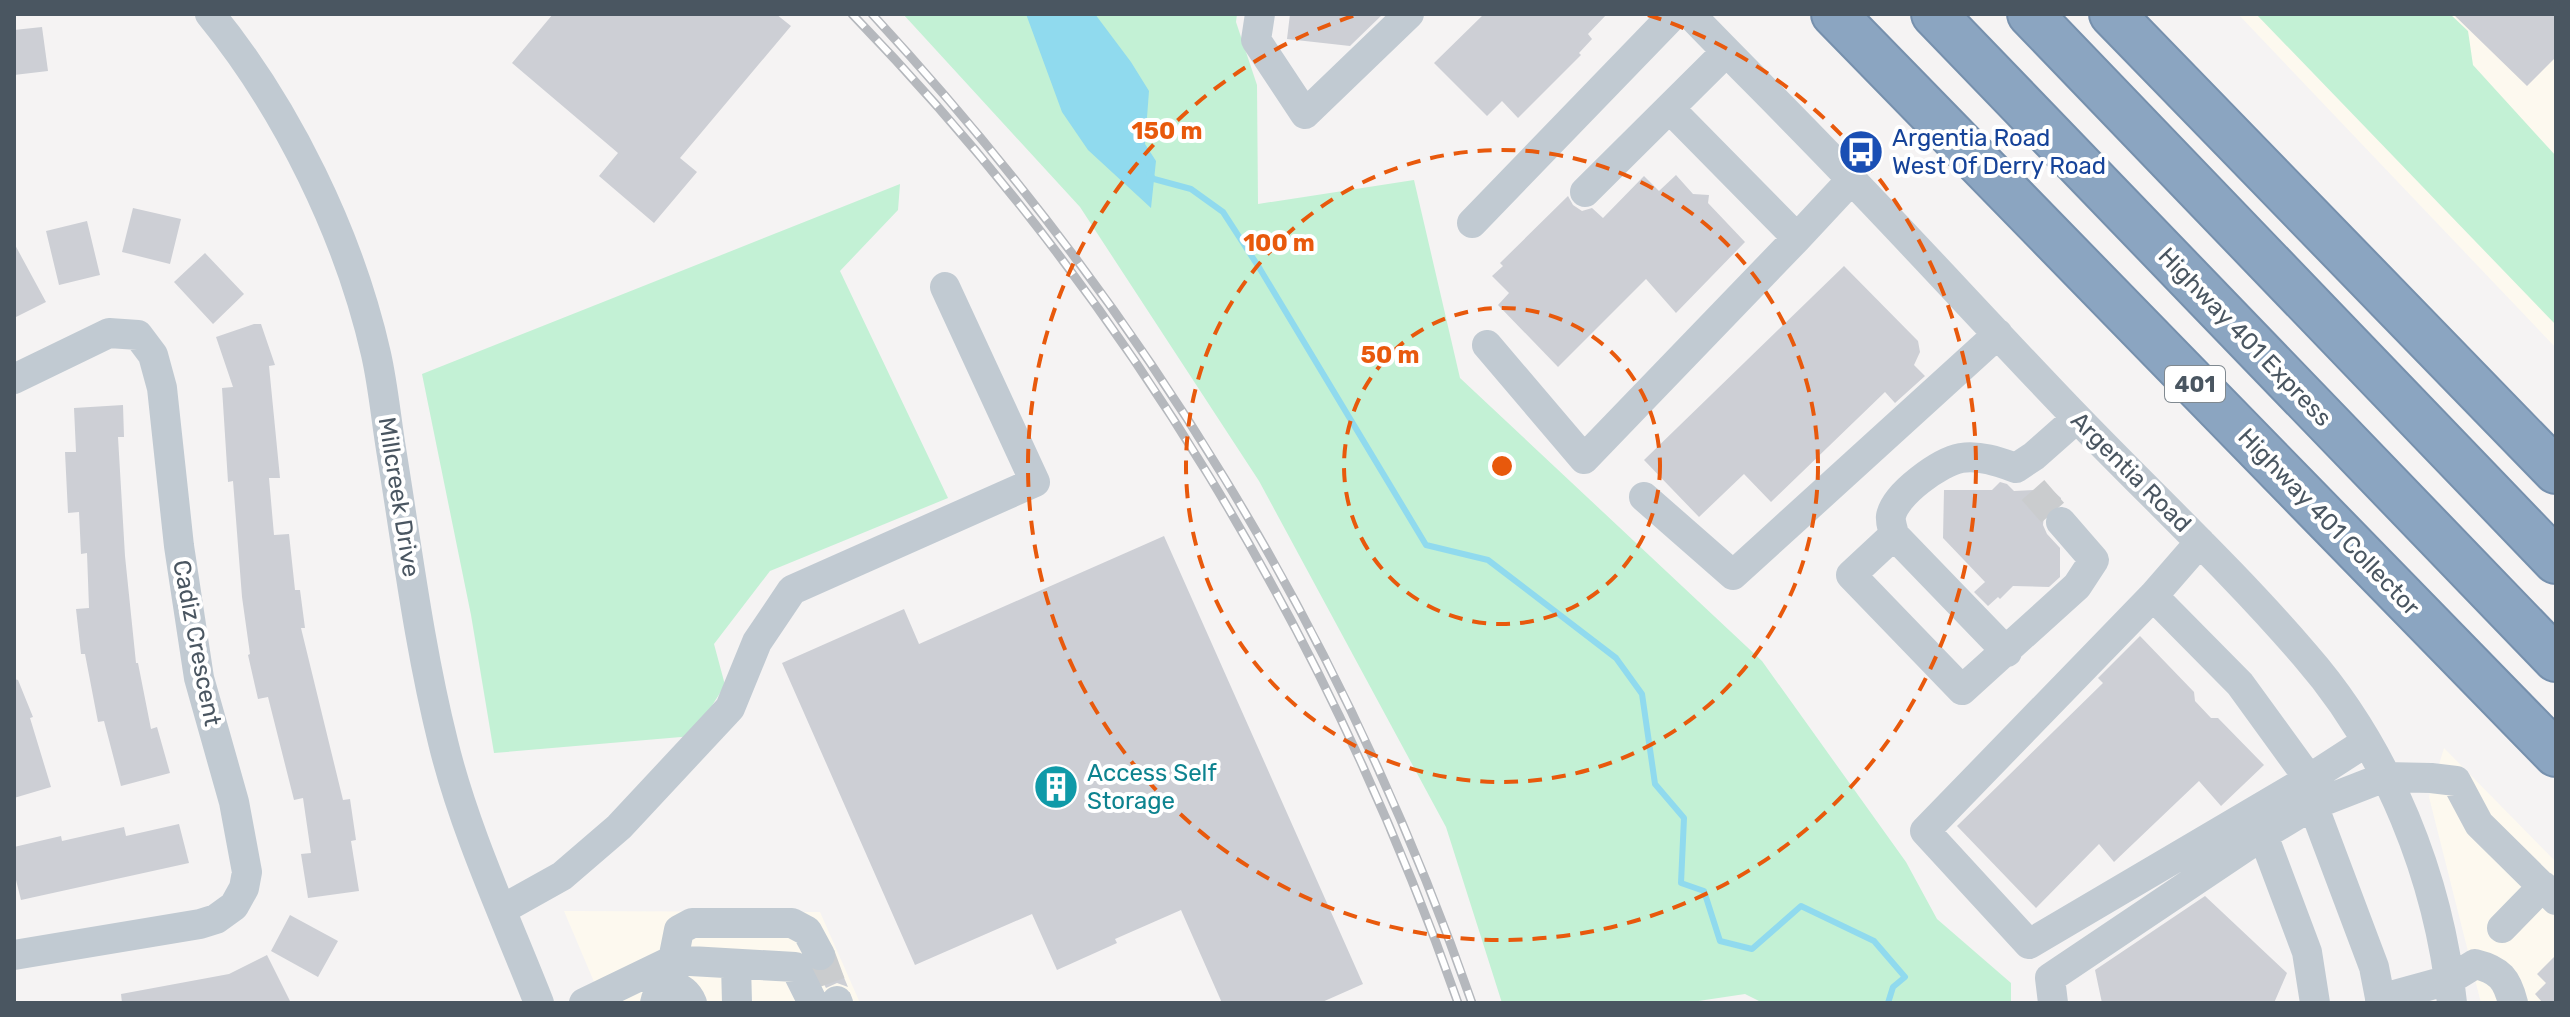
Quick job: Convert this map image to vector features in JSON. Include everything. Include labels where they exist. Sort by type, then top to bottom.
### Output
[{"type":"highway","name":"Highway 401 Collector","points":[[1834,14],[2556,754]]},
{"type":"highway","name":"Highway 401 Express","points":[[1934,14],[2556,659]]},
{"type":"highway","points":[[2030,14],[2556,561]]},
{"type":"highway","points":[[2112,14],[2556,471]]},
{"type":"street","name":"Millcreek Drive","points":[[210,14],[231,40],[282,118],[325,203],[359,294],[377,354],[417,615],[443,743],[471,832],[539,1003]]},
{"type":"street","points":[[1260,14],[1256,40],[1305,114],[1409,14]]},
{"type":"street","points":[[1472,223],[1674,14]]},
{"type":"street","name":"Argentia Road","points":[[1690,14],[1852,179],[2306,655],[2366,742],[2410,833],[2438,920],[2451,991]]},
{"type":"street","points":[[1585,192],[1726,52]]},
{"type":"street","points":[[1670,109],[1797,238]]},
{"type":"street","points":[[1487,345],[1584,459],[1852,179]]},
{"type":"street","points":[[503,909],[562,876],[619,827],[730,708],[757,642],[792,590],[1035,482],[945,287]]},
{"type":"street","name":"Cadiz Crescent","points":[[14,379],[109,333],[138,335],[153,355],[162,388],[179,546],[199,678],[234,802],[247,872],[244,888],[234,906],[216,919],[14,955]]},
{"type":"street","points":[[1644,497],[1733,575],[1998,334]]},
{"type":"street","points":[[2007,652],[1894,535],[1890,518],[1898,501],[1937,466],[1962,458],[1990,459],[2024,479],[2034,456],[2077,418]]},
{"type":"street","points":[[1894,535],[1851,575],[1962,690],[2077,586],[2094,560],[2061,522]]},
{"type":"street","points":[[2200,542],[2153,596],[1925,831],[2029,944],[2311,792],[2385,777],[2456,781],[2479,824],[2549,893],[2502,928]]},
{"type":"street","points":[[2153,596],[2240,684],[2311,792],[2374,967],[2381,1001],[2451,991],[2475,964],[2492,968],[2508,983],[2513,1003]]},
{"type":"street","points":[[2053,1003],[2050,978],[2263,835],[2366,742]]},
{"type":"street","points":[[2263,835],[2307,952],[2315,1003]]},
{"type":"street","points":[[584,1003],[638,990],[673,960],[679,930],[692,923],[792,923],[807,931],[820,955]]},
{"type":"street","points":[[673,960],[795,967],[830,1002]]},
{"type":"street","points":[[736,965],[737,1003]]},
{"type":"street","points":[[655,1003],[663,988],[675,985],[683,989],[692,1003]]},
{"type":"shaded area","points":[[2238,14],[2556,14],[2556,348]]},
{"type":"shaded area","points":[[2444,748],[2556,862],[2556,1003],[2481,1003],[2429,797]]},
{"type":"shaded area","points":[[564,911],[820,912],[860,1003],[603,1003]]},
{"type":"green space","points":[[903,14],[1237,14],[1236,22],[1257,85],[1258,204],[1414,180],[1460,378],[1762,661],[1906,862],[1937,919],[2011,983],[2011,1003],[1763,1003],[1745,994],[1685,1003],[1502,1003],[1446,827],[1259,481],[1080,207]]},
{"type":"green space","points":[[2256,14],[2450,14],[2468,31],[2473,65],[2556,156],[2556,325]]},
{"type":"green space","points":[[900,184],[898,210],[840,271],[948,498],[770,571],[714,644],[725,685],[693,736],[494,753],[471,615],[422,374]]},
{"type":"water","points":[[1026,14],[1095,14],[1131,62],[1149,91],[1145,144],[1156,161],[1151,208],[1088,150],[1062,112]]},
{"type":"building","points":[[553,14],[776,14],[791,26],[680,158],[697,172],[654,223],[599,176],[618,153],[512,63]]},
{"type":"building","points":[[1290,14],[1383,14],[1350,46],[1287,39]]},
{"type":"building","points":[[1484,14],[1607,14],[1588,34],[1592,39],[1579,53],[1581,55],[1518,118],[1502,101],[1487,116],[1434,63]]},
{"type":"building","points":[[2453,14],[2556,14],[2556,57],[2527,86]]},
{"type":"building","points":[[42,27],[48,71],[14,75],[14,30]]},
{"type":"building","points":[[1676,175],[1693,194],[1709,195],[1708,203],[1745,242],[1676,313],[1646,279],[1558,367],[1498,305],[1509,293],[1492,276],[1503,266],[1500,263],[1568,196],[1573,205],[1582,211],[1592,208],[1603,218],[1644,176],[1659,191]]},
{"type":"building","points":[[133,208],[181,219],[170,264],[122,252]]},
{"type":"building","points":[[87,221],[100,275],[59,285],[46,231]]},
{"type":"building","points":[[14,243],[46,302],[14,318]]},
{"type":"building","points":[[205,253],[244,294],[213,324],[174,282]]},
{"type":"building","points":[[1844,266],[1918,341],[1920,352],[1914,365],[1925,376],[1895,403],[1885,392],[1771,502],[1744,474],[1699,517],[1644,460]]},
{"type":"building","points":[[261,324],[275,365],[269,366],[280,478],[269,478],[274,535],[289,534],[295,590],[300,590],[305,628],[301,628],[343,800],[350,799],[356,840],[351,841],[359,891],[308,898],[301,854],[311,853],[303,798],[294,800],[268,697],[258,699],[248,655],[233,481],[228,482],[222,388],[233,387],[216,337]]},
{"type":"building","points":[[123,405],[124,437],[118,437],[125,556],[136,663],[151,729],[157,727],[170,773],[121,786],[104,721],[98,722],[85,654],[81,654],[76,609],[89,608],[87,553],[81,554],[79,512],[68,513],[65,452],[76,452],[74,408]]},
{"type":"building","points":[[2000,482],[2014,491],[2051,489],[2061,498],[2061,504],[2050,508],[2044,515],[2043,525],[2060,548],[2060,577],[2049,587],[2013,586],[1988,606],[1974,592],[1985,582],[1943,538],[1944,490],[1992,490]]},
{"type":"building","name":"Access Self Storage","points":[[1164,536],[1363,984],[1320,1003],[1222,1003],[1181,910],[1115,939],[1117,943],[1057,970],[1032,914],[915,965],[782,663],[904,609],[919,644]]},
{"type":"building","points":[[2140,636],[2194,692],[2195,701],[2211,718],[2218,718],[2264,765],[2221,806],[2199,781],[2114,862],[2099,844],[2036,908],[1957,826],[2103,683],[2098,678]]},
{"type":"building","points":[[14,679],[18,680],[33,717],[30,718],[51,787],[14,798]]},
{"type":"building","points":[[179,824],[189,863],[21,900],[14,872],[14,847],[61,836],[62,841],[124,827],[126,836]]},
{"type":"building","points":[[2205,896],[2287,973],[2274,1003],[2102,1003],[2095,970]]},
{"type":"building","points":[[290,915],[338,941],[318,977],[271,951]]},
{"type":"building","points":[[267,955],[291,1003],[122,1003],[121,994],[229,974]]},
{"type":"building","points":[[2556,955],[2556,1003],[2543,1003],[2535,994],[2546,983],[2537,974]]},
{"type":"building","points":[[837,961],[848,987],[837,983],[826,988],[818,973],[829,970]]},
{"type":"waterway","points":[[1149,174],[1154,179],[1191,189],[1223,212],[1426,545],[1488,560],[1616,658],[1642,694],[1655,784],[1684,818],[1681,883],[1704,891],[1720,941],[1752,949],[1801,906],[1874,941],[1905,977],[1893,987],[1888,1003]]},
{"type":"tunnel","points":[[2033,490],[2061,522]]},
{"type":"tunnel","points":[[820,955],[837,1001]]},
{"type":"railway","points":[[852,14],[951,122],[1043,235],[1129,353],[1209,476],[1281,602],[1347,733],[1406,866],[1458,1003]]},
{"type":"railway","points":[[872,14],[970,125],[1061,239],[1146,356],[1224,477],[1296,602],[1361,731],[1420,865],[1472,1003]]},
{"type":"place","name":"Argentia Road West Of Derry Road","points":[[1861,152]]},
{"type":"place","name":"Access Self Storage","points":[[1056,787]]}]
